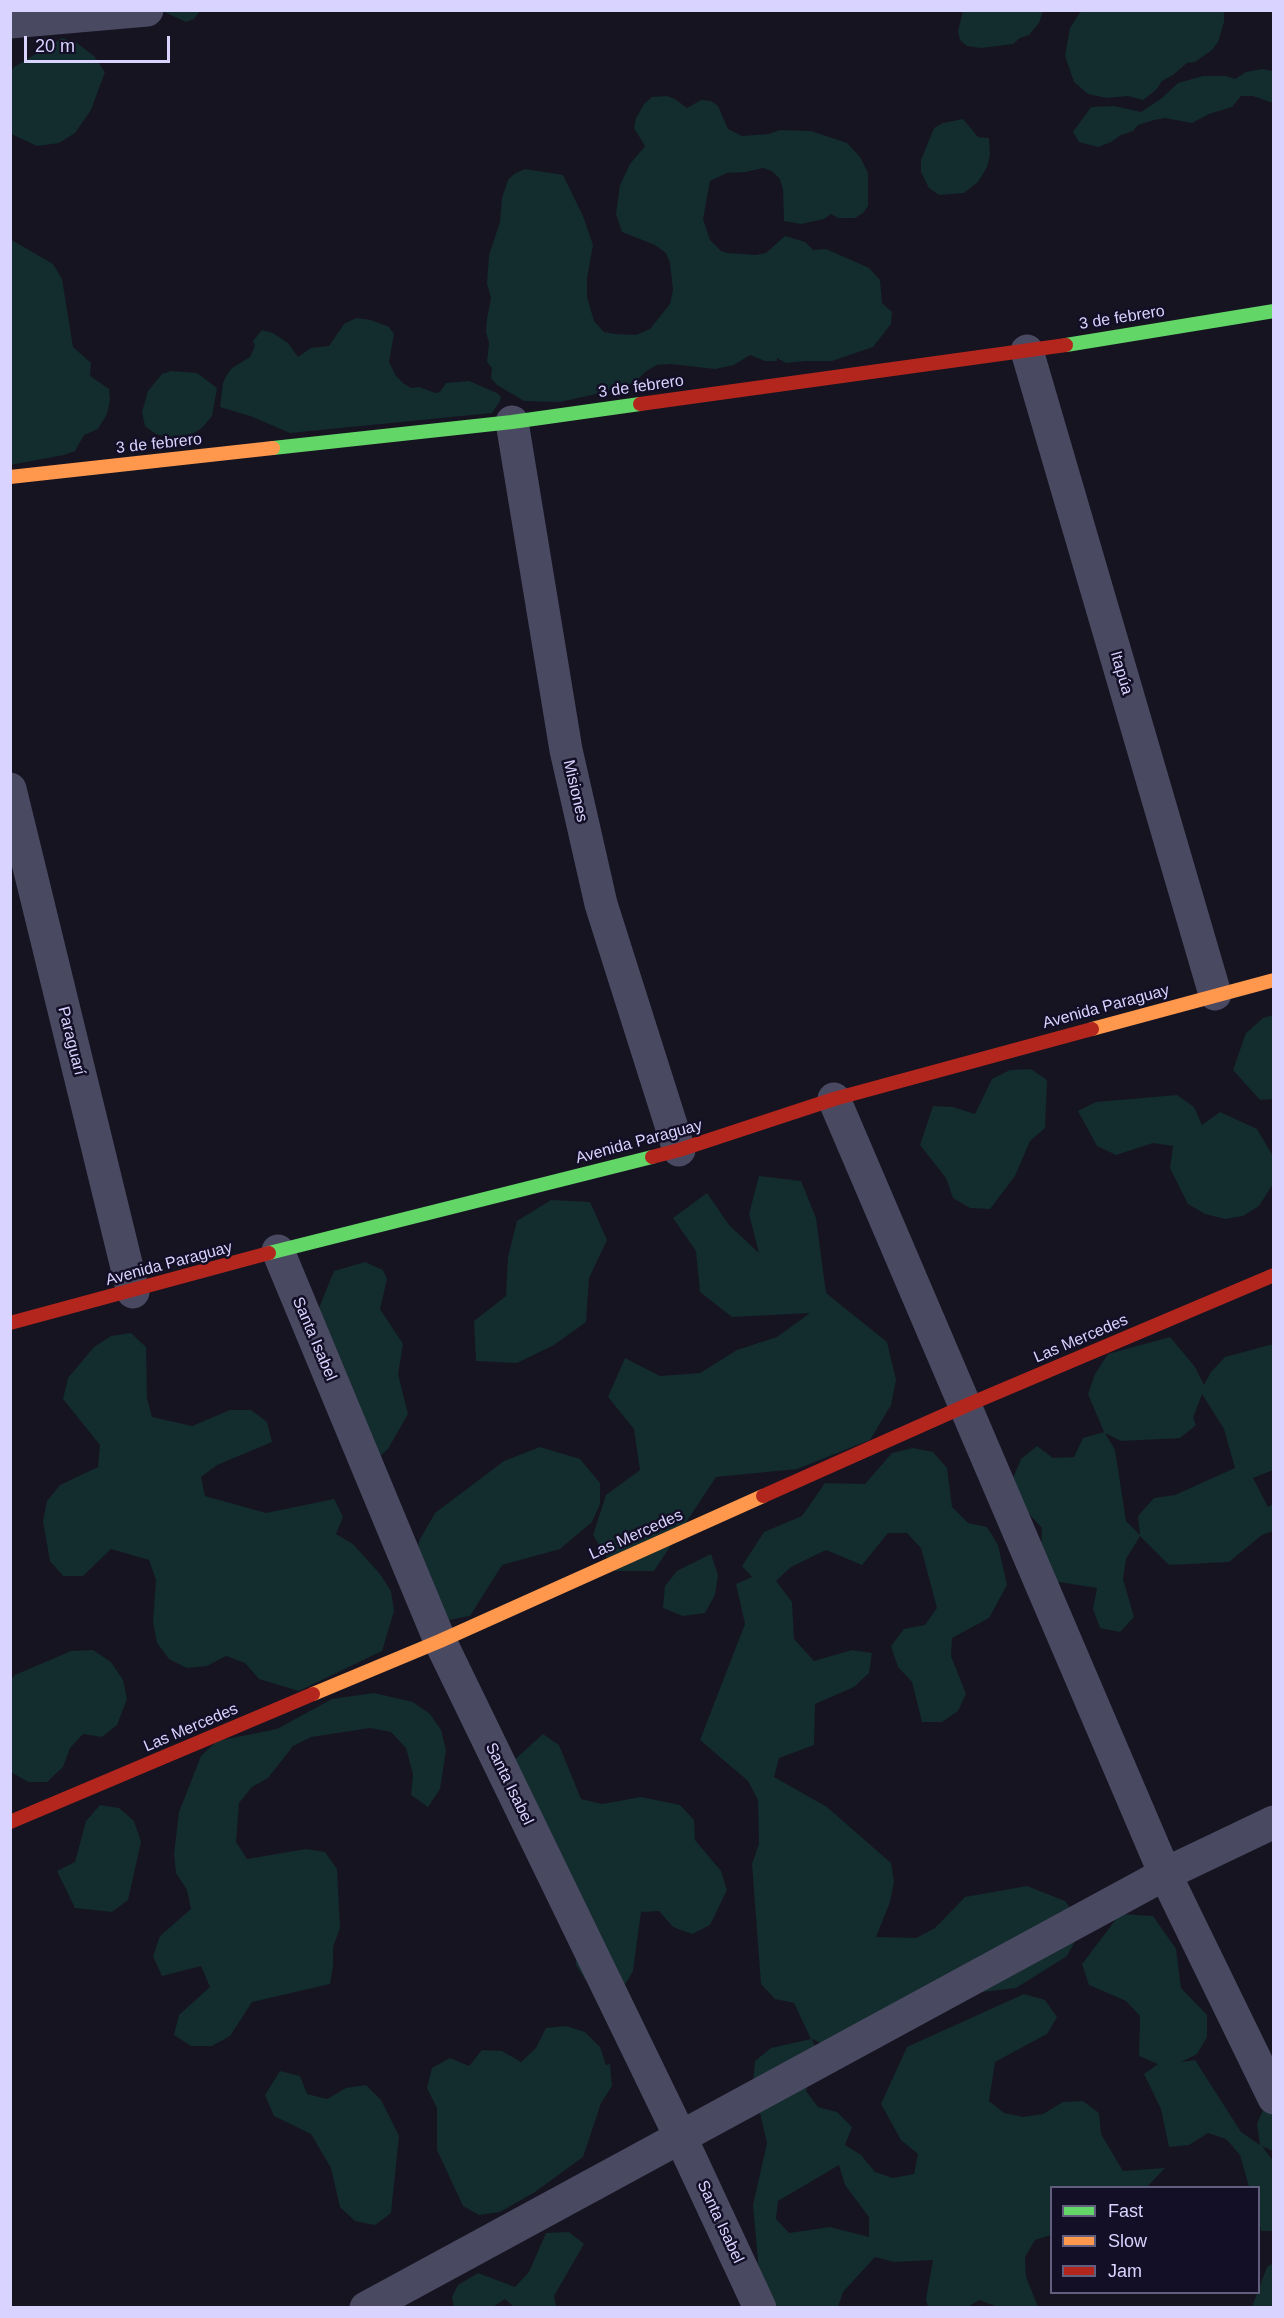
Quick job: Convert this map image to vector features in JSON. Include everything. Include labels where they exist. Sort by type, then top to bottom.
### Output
[{"type":"street","points":[[10,22],[128,11]]},
{"type":"street","name":"3 de febrero","points":[[10,477],[512,422],[1027,351],[1274,311]]},
{"type":"street","name":"Itapúa","points":[[1027,351],[1215,994]]},
{"type":"street","name":"Misiones","points":[[512,422],[566,750],[601,904],[679,1150]]},
{"type":"street","name":"Paraguarí","points":[[10,789],[133,1292]]},
{"type":"street","name":"Avenida Paraguay","points":[[10,1323],[133,1292],[278,1251],[679,1150],[834,1099],[1215,994],[1274,980]]},
{"type":"street","points":[[834,1099],[1165,1874],[1274,2098]]},
{"type":"street","name":"Santa Isabel","points":[[278,1251],[441,1641],[760,2307]]},
{"type":"street","name":"Las Mercedes","points":[[10,1822],[441,1641],[965,1406],[1274,1275]]},
{"type":"street","points":[[366,2307],[1165,1874],[1274,1822]]},
{"type":"green space","points":[[1043,10],[1039,23],[1029,35],[1013,44],[981,48],[967,46],[960,40],[958,31],[963,11]]},
{"type":"green space","points":[[162,11],[200,11],[194,19],[186,22]]},
{"type":"green space","points":[[1081,11],[1224,11],[1224,22],[1218,42],[1212,50],[1195,62],[1187,63],[1162,81],[1156,90],[1143,100],[1128,96],[1107,98],[1088,94],[1074,82],[1065,56],[1070,28]]},
{"type":"green space","points":[[62,38],[77,43],[94,56],[105,72],[91,110],[75,133],[59,143],[37,146],[11,134],[11,72],[14,67]]},
{"type":"green space","points":[[1262,69],[1273,71],[1273,103],[1253,96],[1241,96],[1232,107],[1209,114],[1192,123],[1165,118],[1154,120],[1138,125],[1133,131],[1098,147],[1079,142],[1073,132],[1091,107],[1114,106],[1141,112],[1162,98],[1178,83],[1203,76],[1226,76],[1235,79],[1246,72]]},
{"type":"green space","points":[[667,96],[687,108],[701,100],[711,101],[718,106],[728,129],[742,136],[769,134],[780,130],[811,131],[847,143],[860,157],[868,173],[868,206],[855,218],[838,218],[831,214],[824,219],[801,224],[784,221],[783,190],[780,179],[772,171],[763,168],[727,173],[710,181],[703,219],[710,240],[721,251],[756,255],[766,253],[785,236],[805,242],[813,250],[826,249],[869,268],[880,280],[882,303],[892,312],[891,324],[873,347],[832,361],[786,363],[777,358],[777,361],[765,361],[750,355],[734,365],[715,369],[671,364],[657,365],[645,372],[634,383],[596,394],[560,402],[524,401],[497,385],[491,378],[492,368],[487,362],[489,343],[486,332],[491,298],[487,284],[489,255],[500,222],[502,198],[508,180],[525,169],[563,175],[583,216],[593,245],[587,278],[587,297],[594,321],[604,332],[615,334],[636,335],[650,329],[670,304],[673,290],[670,263],[666,253],[655,245],[622,232],[616,214],[620,185],[630,164],[645,146],[634,128],[636,118],[644,104],[652,97]]},
{"type":"green space","points":[[963,119],[978,137],[989,138],[990,155],[987,167],[978,182],[964,193],[939,195],[929,188],[921,172],[921,160],[934,128],[943,123]]},
{"type":"green space","points":[[10,239],[53,264],[62,279],[73,347],[91,363],[90,376],[109,389],[110,400],[107,414],[98,429],[84,435],[75,451],[10,465]]},
{"type":"green space","points":[[356,318],[371,320],[389,327],[394,334],[389,362],[396,376],[411,388],[419,387],[436,393],[440,392],[446,383],[469,381],[497,393],[501,397],[500,401],[492,413],[290,433],[250,416],[220,407],[226,376],[232,368],[250,357],[255,346],[253,341],[262,330],[273,333],[288,343],[298,357],[311,348],[329,346],[344,324]]},
{"type":"green space","points":[[171,371],[197,373],[217,388],[212,416],[202,428],[194,433],[173,439],[156,434],[145,426],[142,412],[148,391],[162,374]]},
{"type":"green space","points":[[1273,1015],[1273,1099],[1260,1100],[1233,1070],[1246,1033],[1263,1018]]},
{"type":"green space","points":[[1031,1069],[1047,1080],[1045,1128],[1030,1141],[1015,1176],[990,1209],[970,1208],[953,1198],[946,1178],[920,1145],[933,1106],[953,1107],[975,1114],[992,1079],[1010,1070]]},
{"type":"green space","points":[[1177,1095],[1194,1107],[1202,1125],[1220,1112],[1257,1129],[1274,1158],[1273,1184],[1259,1206],[1243,1216],[1225,1219],[1205,1214],[1188,1204],[1170,1168],[1173,1146],[1153,1143],[1116,1155],[1097,1146],[1078,1111],[1096,1102]]},
{"type":"green space","points":[[759,1176],[801,1181],[816,1218],[826,1293],[887,1342],[896,1380],[891,1405],[870,1440],[797,1469],[716,1477],[654,1571],[615,1571],[593,1535],[606,1495],[640,1470],[634,1429],[608,1397],[625,1358],[660,1376],[700,1373],[737,1350],[777,1337],[810,1313],[732,1317],[700,1292],[696,1251],[673,1218],[707,1193],[729,1225],[759,1253],[749,1214]]},
{"type":"green space","points":[[551,1200],[590,1202],[607,1240],[589,1278],[586,1322],[554,1345],[517,1363],[476,1361],[474,1321],[506,1296],[508,1257],[517,1221]]},
{"type":"green space","points":[[365,1262],[383,1270],[387,1279],[380,1309],[403,1344],[398,1374],[408,1414],[388,1449],[380,1456],[314,1320],[334,1271]]},
{"type":"green space","points":[[131,1333],[146,1347],[147,1398],[152,1417],[192,1426],[230,1410],[251,1410],[267,1422],[272,1442],[217,1465],[201,1477],[205,1496],[266,1513],[334,1499],[343,1517],[336,1534],[353,1544],[380,1574],[391,1591],[394,1611],[382,1651],[299,1691],[259,1679],[245,1663],[226,1656],[207,1666],[187,1668],[169,1659],[157,1643],[153,1622],[156,1580],[149,1560],[111,1549],[83,1576],[63,1576],[50,1561],[43,1521],[47,1501],[60,1485],[98,1467],[100,1445],[63,1399],[68,1378],[94,1347],[111,1336]]},
{"type":"green space","points":[[1170,1337],[1195,1367],[1204,1385],[1211,1372],[1225,1357],[1273,1344],[1273,1470],[1253,1478],[1268,1507],[1273,1504],[1273,1531],[1262,1535],[1229,1562],[1169,1565],[1140,1536],[1126,1559],[1123,1579],[1134,1617],[1120,1632],[1100,1628],[1093,1609],[1097,1588],[1059,1582],[1040,1570],[1042,1528],[1015,1499],[1013,1478],[1021,1459],[1037,1446],[1053,1458],[1074,1457],[1083,1438],[1104,1432],[1088,1394],[1095,1374],[1108,1354]],"holes":[[[1202,1394],[1224,1429],[1235,1468],[1175,1495],[1154,1498],[1138,1516],[1140,1535],[1126,1521],[1115,1450],[1105,1433],[1121,1441],[1180,1438],[1196,1425],[1193,1418]]]},
{"type":"green space","points":[[540,1447],[580,1459],[600,1483],[600,1504],[592,1522],[560,1549],[502,1565],[470,1616],[449,1620],[414,1584],[419,1541],[435,1513],[504,1461]]},
{"type":"green space","points":[[913,1448],[933,1452],[947,1468],[952,1507],[968,1523],[987,1527],[998,1545],[1007,1585],[989,1618],[952,1638],[951,1656],[966,1694],[958,1711],[942,1722],[922,1722],[912,1682],[898,1667],[891,1646],[904,1629],[925,1625],[937,1608],[921,1548],[907,1533],[888,1533],[862,1565],[826,1550],[791,1567],[776,1581],[792,1602],[794,1639],[814,1661],[852,1650],[872,1653],[869,1673],[854,1687],[815,1704],[814,1745],[779,1758],[774,1777],[827,1807],[891,1863],[894,1882],[890,1902],[876,1937],[916,1938],[935,1928],[965,1897],[1027,1886],[1065,1901],[1077,1916],[1077,1938],[1067,1956],[1016,1988],[957,1995],[831,2048],[812,2039],[817,2050],[806,2091],[818,2107],[837,2112],[852,2127],[845,2145],[861,2155],[875,2172],[893,2178],[914,2174],[918,2154],[901,2140],[881,2104],[907,2047],[1024,1994],[1045,2000],[1057,2017],[1047,2034],[995,2062],[989,2101],[1004,2113],[1023,2117],[1043,2114],[1063,2102],[1083,2101],[1099,2113],[1101,2134],[1123,2171],[1165,2168],[1148,2186],[1050,2186],[1050,2235],[1035,2240],[1025,2257],[1026,2277],[1038,2307],[998,2307],[979,2300],[968,2307],[928,2307],[926,2299],[933,2260],[894,2262],[875,2257],[843,2292],[838,2307],[762,2307],[753,2205],[767,2143],[753,2083],[755,2061],[771,2048],[811,2039],[794,2003],[775,1999],[761,1984],[752,1864],[759,1844],[758,1800],[748,1781],[700,1740],[745,1624],[736,1584],[752,1577],[742,1566],[764,1532],[802,1516],[825,1483],[865,1484],[892,1453]],"holes":[[[839,2165],[845,2185],[869,2217],[869,2237],[830,2227],[789,2233],[776,2219],[778,2201]]]},
{"type":"green space","points":[[711,1554],[718,1575],[715,1595],[705,1613],[683,1616],[663,1608],[665,1586],[677,1571]]},
{"type":"green space","points":[[93,1650],[111,1662],[123,1680],[127,1699],[117,1725],[102,1737],[83,1734],[70,1748],[63,1767],[47,1782],[28,1782],[11,1772],[11,1680],[15,1675],[71,1651]]},
{"type":"green space","points":[[374,1693],[413,1702],[430,1714],[441,1730],[446,1750],[440,1789],[428,1807],[411,1795],[413,1774],[406,1748],[391,1732],[370,1728],[311,1737],[293,1746],[268,1778],[252,1787],[239,1803],[236,1842],[247,1859],[306,1849],[325,1852],[337,1869],[340,1928],[333,1947],[330,1984],[252,2002],[230,2036],[212,2046],[191,2046],[174,2035],[179,2015],[210,1987],[201,1966],[162,1976],[153,1956],[160,1936],[191,1909],[187,1890],[176,1873],[174,1854],[179,1812],[201,1756],[217,1741],[277,1729],[332,1699]]},
{"type":"green space","points":[[543,1734],[559,1745],[581,1799],[602,1804],[641,1797],[680,1805],[694,1820],[695,1840],[721,1871],[727,1890],[710,1925],[692,1934],[673,1927],[659,1911],[641,1912],[633,1971],[623,1988],[604,1989],[586,1981],[576,1965],[577,1924],[511,1763]]},
{"type":"green space","points":[[100,1805],[119,1808],[134,1821],[141,1842],[128,1900],[112,1912],[75,1908],[57,1871],[75,1862],[86,1821]]},
{"type":"green space","points":[[1120,1914],[1153,1916],[1176,1949],[1181,1988],[1207,2015],[1207,2037],[1197,2054],[1181,2062],[1195,2060],[1241,2132],[1260,2145],[1257,2124],[1273,2086],[1273,2151],[1262,2146],[1273,2161],[1273,2231],[1261,2231],[1260,2186],[1249,2186],[1240,2155],[1226,2139],[1208,2133],[1189,2145],[1169,2147],[1161,2109],[1144,2074],[1158,2064],[1139,2056],[1140,2016],[1126,2001],[1089,1985],[1082,1964]]},
{"type":"green space","points":[[566,2026],[585,2032],[600,2047],[606,2065],[610,2064],[612,2086],[601,2103],[583,2157],[535,2192],[500,2212],[479,2215],[463,2206],[437,2150],[437,2108],[427,2088],[432,2068],[450,2058],[469,2066],[482,2050],[502,2051],[521,2062],[536,2048],[546,2028]]},
{"type":"green space","points":[[280,2071],[300,2076],[307,2094],[327,2099],[346,2088],[366,2085],[381,2100],[399,2136],[391,2213],[375,2225],[355,2221],[340,2207],[331,2168],[311,2134],[274,2116],[265,2095]]},
{"type":"green space","points":[[569,2232],[584,2244],[554,2296],[556,2307],[514,2307],[505,2299],[493,2307],[454,2307],[452,2297],[458,2285],[478,2273],[515,2287],[529,2272],[546,2233]]},
{"type":"green space","points":[[1273,2263],[1273,2307],[1252,2307],[1257,2294],[1260,2294],[1260,2286],[1267,2267]]},
{"type":"traffic: fast","points":[[1066,345],[1274,311]]},
{"type":"traffic: fast","points":[[273,448],[512,422],[640,404]]},
{"type":"traffic: fast","points":[[269,1253],[652,1157]]},
{"type":"traffic: slow","points":[[10,477],[273,448]]},
{"type":"traffic: slow","points":[[1092,1029],[1274,980]]},
{"type":"traffic: slow","points":[[313,1694],[440,1641],[763,1496]]},
{"type":"traffic: jam","points":[[640,404],[1066,345]]},
{"type":"traffic: jam","points":[[652,1157],[834,1099],[1092,1029]]},
{"type":"traffic: jam","points":[[10,1323],[269,1253]]},
{"type":"traffic: jam","points":[[763,1496],[965,1406],[1274,1275]]},
{"type":"traffic: jam","points":[[10,1822],[313,1694]]}]
